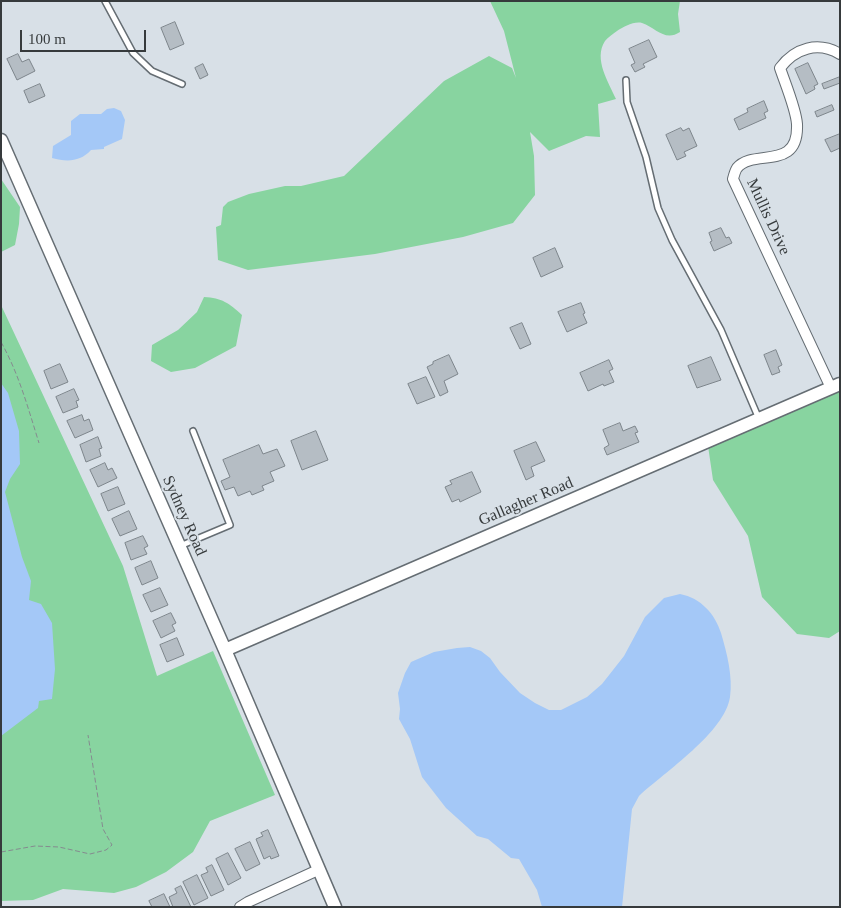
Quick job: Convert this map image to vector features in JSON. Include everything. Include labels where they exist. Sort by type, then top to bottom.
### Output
[{"type":"street","name":"Mullis Drive","points":[[835,386],[734,179],[736,169],[743,163],[783,154],[792,146],[796,136],[797,122],[780,68],[787,59],[798,52],[814,47],[826,47],[840,54]]},
{"type":"street","name":"Sydney Road","points":[[1,140],[225,650],[334,907]]},
{"type":"street","name":"Gallagher Road","points":[[225,650],[835,386]]},
{"type":"street","points":[[240,907],[318,870]]},
{"type":"lane","points":[[105,1],[133,53],[152,71],[182,84]]},
{"type":"lane","points":[[626,80],[627,102],[646,157],[658,208],[672,240],[721,330],[759,419]]},
{"type":"lane","points":[[179,546],[230,525],[194,431]]},
{"type":"path","points":[[1,342],[13,362],[38,443]]},
{"type":"path","points":[[1,852],[35,846],[58,847],[90,854],[106,850],[112,845],[103,829],[88,734]]},
{"type":"green space","points":[[490,1],[680,1],[678,14],[680,32],[670,36],[665,35],[647,25],[636,23],[622,28],[605,41],[602,48],[601,63],[616,99],[598,104],[600,137],[586,136],[549,151],[530,132],[534,156],[535,195],[513,223],[463,237],[375,254],[248,270],[218,260],[216,227],[221,225],[223,207],[228,202],[249,194],[285,186],[301,186],[344,176],[444,81],[489,56],[512,68],[516,78],[504,31]]},
{"type":"green space","points":[[1,179],[20,207],[15,245],[1,252]]},
{"type":"green space","points":[[204,297],[225,302],[242,315],[236,346],[195,368],[171,372],[151,361],[152,345],[178,330],[197,312]]},
{"type":"green space","points":[[1,305],[123,566],[157,676],[213,651],[275,795],[210,821],[193,852],[166,872],[136,887],[114,893],[63,889],[33,900],[1,901]]},
{"type":"green space","points":[[840,391],[840,631],[829,638],[797,634],[762,597],[748,536],[713,480],[708,446]]},
{"type":"water","points":[[114,108],[121,111],[125,120],[122,139],[104,147],[104,149],[91,150],[78,159],[63,160],[52,158],[53,146],[71,135],[71,121],[80,114],[101,114],[107,109]]},
{"type":"water","points":[[1,383],[8,393],[19,431],[20,464],[10,479],[5,492],[22,557],[31,581],[29,600],[41,604],[52,623],[55,669],[52,699],[39,701],[38,708],[1,736]]},
{"type":"water","points":[[680,594],[701,603],[715,619],[721,633],[730,673],[731,689],[726,710],[706,737],[639,796],[632,809],[622,907],[542,907],[537,890],[519,859],[511,858],[488,839],[477,836],[446,808],[422,777],[410,739],[399,719],[398,693],[405,673],[411,662],[434,652],[470,647],[481,651],[490,658],[500,672],[520,693],[549,710],[561,710],[587,697],[602,684],[624,656],[645,617],[664,598]]},
{"type":"building","points":[[175,22],[184,44],[170,50],[161,28]]},
{"type":"building","points":[[649,40],[657,57],[643,64],[645,67],[635,72],[631,65],[635,63],[629,49]]},
{"type":"building","points":[[18,54],[22,62],[29,59],[35,71],[17,80],[7,59]]},
{"type":"building","points":[[808,63],[818,84],[814,86],[815,89],[806,94],[795,69]]},
{"type":"building","points":[[203,64],[208,75],[200,79],[195,68]]},
{"type":"building","points":[[840,77],[840,83],[824,89],[822,84]]},
{"type":"building","points":[[40,84],[45,96],[29,103],[24,91]]},
{"type":"building","points":[[764,101],[768,111],[764,113],[766,118],[739,130],[734,119],[748,112],[747,109]]},
{"type":"building","points":[[832,105],[834,110],[817,117],[815,112]]},
{"type":"building","points":[[681,128],[683,131],[689,128],[697,146],[684,152],[686,156],[677,160],[666,135]]},
{"type":"building","points":[[840,134],[840,148],[831,152],[825,140]]},
{"type":"building","points":[[721,228],[726,238],[729,237],[732,243],[714,251],[709,233]]},
{"type":"building","points":[[555,248],[563,267],[541,277],[533,258]]},
{"type":"building","points":[[581,303],[587,323],[567,332],[558,312]]},
{"type":"building","points":[[522,323],[531,344],[520,349],[510,328]]},
{"type":"building","points":[[776,350],[782,365],[778,367],[780,372],[772,375],[764,355]]},
{"type":"building","points":[[449,355],[458,374],[444,381],[448,392],[440,396],[427,367],[433,364],[433,362]]},
{"type":"building","points":[[711,357],[721,380],[697,388],[688,366]]},
{"type":"building","points":[[609,360],[613,369],[609,371],[614,382],[604,386],[603,384],[588,391],[580,373]]},
{"type":"building","points":[[60,364],[68,382],[51,389],[44,371]]},
{"type":"building","points":[[426,377],[435,397],[417,404],[408,384]]},
{"type":"building","points":[[74,389],[79,400],[76,401],[78,407],[63,413],[56,397]]},
{"type":"building","points":[[82,415],[84,421],[89,419],[93,430],[75,438],[67,421]]},
{"type":"building","points":[[620,423],[623,431],[635,426],[638,432],[635,433],[639,442],[607,455],[604,448],[609,445],[603,430]]},
{"type":"building","points":[[316,431],[328,460],[302,470],[291,441]]},
{"type":"building","points":[[98,437],[102,448],[99,449],[101,456],[86,462],[80,445]]},
{"type":"building","points":[[536,442],[545,461],[531,467],[534,476],[526,480],[514,451]]},
{"type":"building","points":[[259,445],[263,454],[277,449],[285,466],[270,472],[274,481],[262,486],[264,490],[252,495],[250,491],[238,496],[234,487],[225,490],[221,481],[230,477],[223,460]]},
{"type":"building","points":[[105,463],[108,470],[112,468],[117,478],[98,487],[90,470]]},
{"type":"building","points":[[472,472],[481,492],[460,502],[459,499],[452,502],[445,487],[452,484],[450,481]]},
{"type":"building","points":[[118,487],[125,504],[108,511],[101,494]]},
{"type":"building","points":[[129,511],[137,529],[120,536],[112,519]]},
{"type":"building","points":[[143,536],[148,546],[144,548],[147,554],[131,560],[125,543]]},
{"type":"building","points":[[151,561],[158,578],[142,585],[135,568]]},
{"type":"building","points":[[160,588],[168,605],[151,612],[143,595]]},
{"type":"building","points":[[171,613],[176,623],[172,625],[175,631],[161,638],[153,621]]},
{"type":"building","points":[[177,638],[184,655],[167,662],[160,645]]},
{"type":"building","points":[[268,830],[279,856],[271,859],[270,856],[264,859],[256,839],[263,836],[261,833]]},
{"type":"building","points":[[250,842],[260,864],[246,871],[235,849]]},
{"type":"building","points":[[228,853],[241,878],[228,885],[216,859]]},
{"type":"building","points":[[212,865],[224,890],[211,896],[201,875],[208,872],[206,868]]},
{"type":"building","points":[[197,875],[208,898],[194,905],[183,882]]},
{"type":"building","points":[[181,886],[191,907],[173,907],[169,897],[177,893],[175,889]]},
{"type":"building","points":[[164,894],[170,907],[152,907],[149,901]]}]
